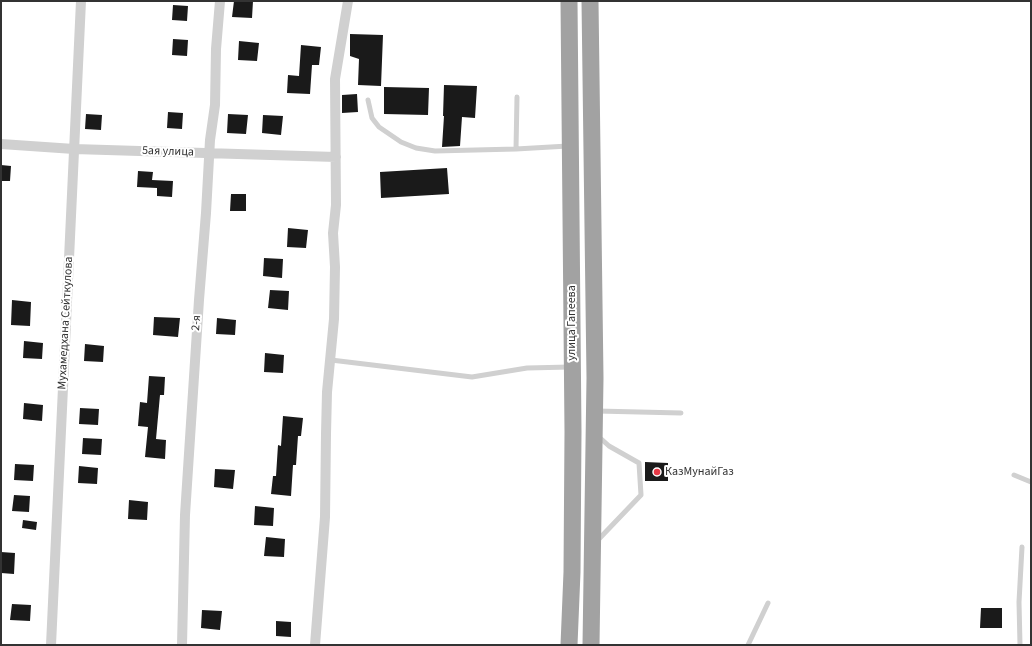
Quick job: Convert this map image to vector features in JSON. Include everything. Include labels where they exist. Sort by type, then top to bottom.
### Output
[{"type":"highway","name":"улица Гапеева","points":[[569,1],[572,367],[583,432],[583,545],[590,645]]},
{"type":"highway","name":"улица Гапеева","points":[[583,432],[594,411],[595,378],[590,1]]},
{"type":"highway","name":"улица Гапеева","points":[[569,645],[583,545]]},
{"type":"street","name":"Мухамедхана Сейткулова","points":[[52,645],[81,1]]},
{"type":"street","name":"2-я","points":[[182,645],[185,515],[210,153],[215,105],[216,49],[220,1]]},
{"type":"street","points":[[315,645],[325,516],[327,392],[334,318],[335,267],[333,233],[336,205],[335,79],[348,1]]},
{"type":"street","name":"5ая улица","points":[[1,144],[74,149],[336,157]]},
{"type":"lane","points":[[516,149],[517,97]]},
{"type":"lane","points":[[368,100],[372,118],[379,127],[401,142],[416,148],[435,151],[516,149],[571,145]]},
{"type":"lane","points":[[331,360],[472,377],[527,368],[572,367]]},
{"type":"lane","points":[[594,411],[681,413]]},
{"type":"lane","points":[[583,432],[639,463],[641,495],[583,545]]},
{"type":"lane","points":[[1014,474],[1031,482]]},
{"type":"lane","points":[[1020,645],[1019,602],[1022,547]]},
{"type":"lane","points":[[748,645],[768,603]]},
{"type":"building","points":[[234,1],[253,1],[252,18],[232,17]]},
{"type":"building","points":[[173,5],[188,6],[187,21],[172,20]]},
{"type":"building","points":[[350,34],[383,35],[381,86],[358,85],[359,59],[350,56]]},
{"type":"building","points":[[173,39],[188,40],[187,56],[172,55]]},
{"type":"building","points":[[239,41],[259,43],[257,61],[238,60]]},
{"type":"building","points":[[301,45],[321,47],[319,65],[312,65],[310,94],[287,93],[288,75],[299,76]]},
{"type":"building","points":[[444,85],[477,86],[475,118],[462,117],[460,146],[442,147]]},
{"type":"building","points":[[384,87],[429,88],[428,115],[384,114]]},
{"type":"building","points":[[357,94],[358,112],[342,113],[342,95]]},
{"type":"building","points":[[168,112],[183,113],[182,129],[167,128]]},
{"type":"building","points":[[86,114],[102,115],[101,130],[85,129]]},
{"type":"building","points":[[228,114],[248,115],[246,134],[227,133]]},
{"type":"building","points":[[263,115],[283,116],[281,135],[262,133]]},
{"type":"building","points":[[1,165],[11,166],[10,181],[1,181]]},
{"type":"building","points":[[447,168],[449,194],[381,198],[380,172]]},
{"type":"building","points":[[138,171],[153,172],[152,180],[173,181],[172,197],[157,196],[157,188],[137,187]]},
{"type":"building","points":[[231,194],[246,194],[246,211],[230,211]]},
{"type":"building","points":[[288,228],[308,230],[306,248],[287,247]]},
{"type":"building","points":[[264,258],[283,259],[282,278],[263,276]]},
{"type":"building","points":[[270,290],[289,291],[288,310],[268,308]]},
{"type":"building","points":[[12,300],[31,302],[30,326],[11,325]]},
{"type":"building","points":[[154,317],[180,318],[178,337],[153,335]]},
{"type":"building","points":[[217,318],[236,320],[235,335],[216,334]]},
{"type":"building","points":[[24,341],[43,343],[42,359],[23,358]]},
{"type":"building","points":[[85,344],[104,346],[103,362],[84,361]]},
{"type":"building","points":[[265,353],[284,355],[283,373],[264,372]]},
{"type":"building","points":[[149,376],[165,377],[164,395],[160,395],[156,439],[166,440],[165,459],[145,457],[148,427],[138,426],[140,402],[147,403]]},
{"type":"building","points":[[24,403],[43,405],[42,421],[23,419]]},
{"type":"building","points":[[80,408],[99,409],[98,425],[79,424]]},
{"type":"building","points":[[283,416],[303,418],[301,436],[298,436],[296,465],[293,465],[291,496],[271,494],[273,476],[276,476],[278,445],[281,446]]},
{"type":"building","points":[[83,438],[102,439],[101,455],[82,454]]},
{"type":"building","name":"КазМунайГаз","points":[[645,462],[668,463],[668,481],[645,481]]},
{"type":"building","points":[[15,464],[34,465],[33,481],[14,480]]},
{"type":"building","points":[[79,466],[98,468],[97,484],[78,483]]},
{"type":"building","points":[[215,469],[235,470],[233,489],[214,487]]},
{"type":"building","points":[[14,495],[30,496],[29,512],[12,511]]},
{"type":"building","points":[[129,500],[148,502],[147,520],[128,519]]},
{"type":"building","points":[[255,506],[274,508],[273,526],[254,525]]},
{"type":"building","points":[[23,520],[37,522],[36,530],[22,528]]},
{"type":"building","points":[[266,537],[285,539],[284,557],[264,556]]},
{"type":"building","points":[[1,552],[15,553],[14,574],[1,573]]},
{"type":"building","points":[[12,604],[31,605],[30,621],[10,620]]},
{"type":"building","points":[[981,608],[1002,608],[1002,628],[980,628]]},
{"type":"building","points":[[202,610],[222,611],[220,630],[201,628]]},
{"type":"building","points":[[276,621],[291,622],[291,637],[276,636]]},
{"type":"place","name":"КазМунайГаз","points":[[657,472]]}]
